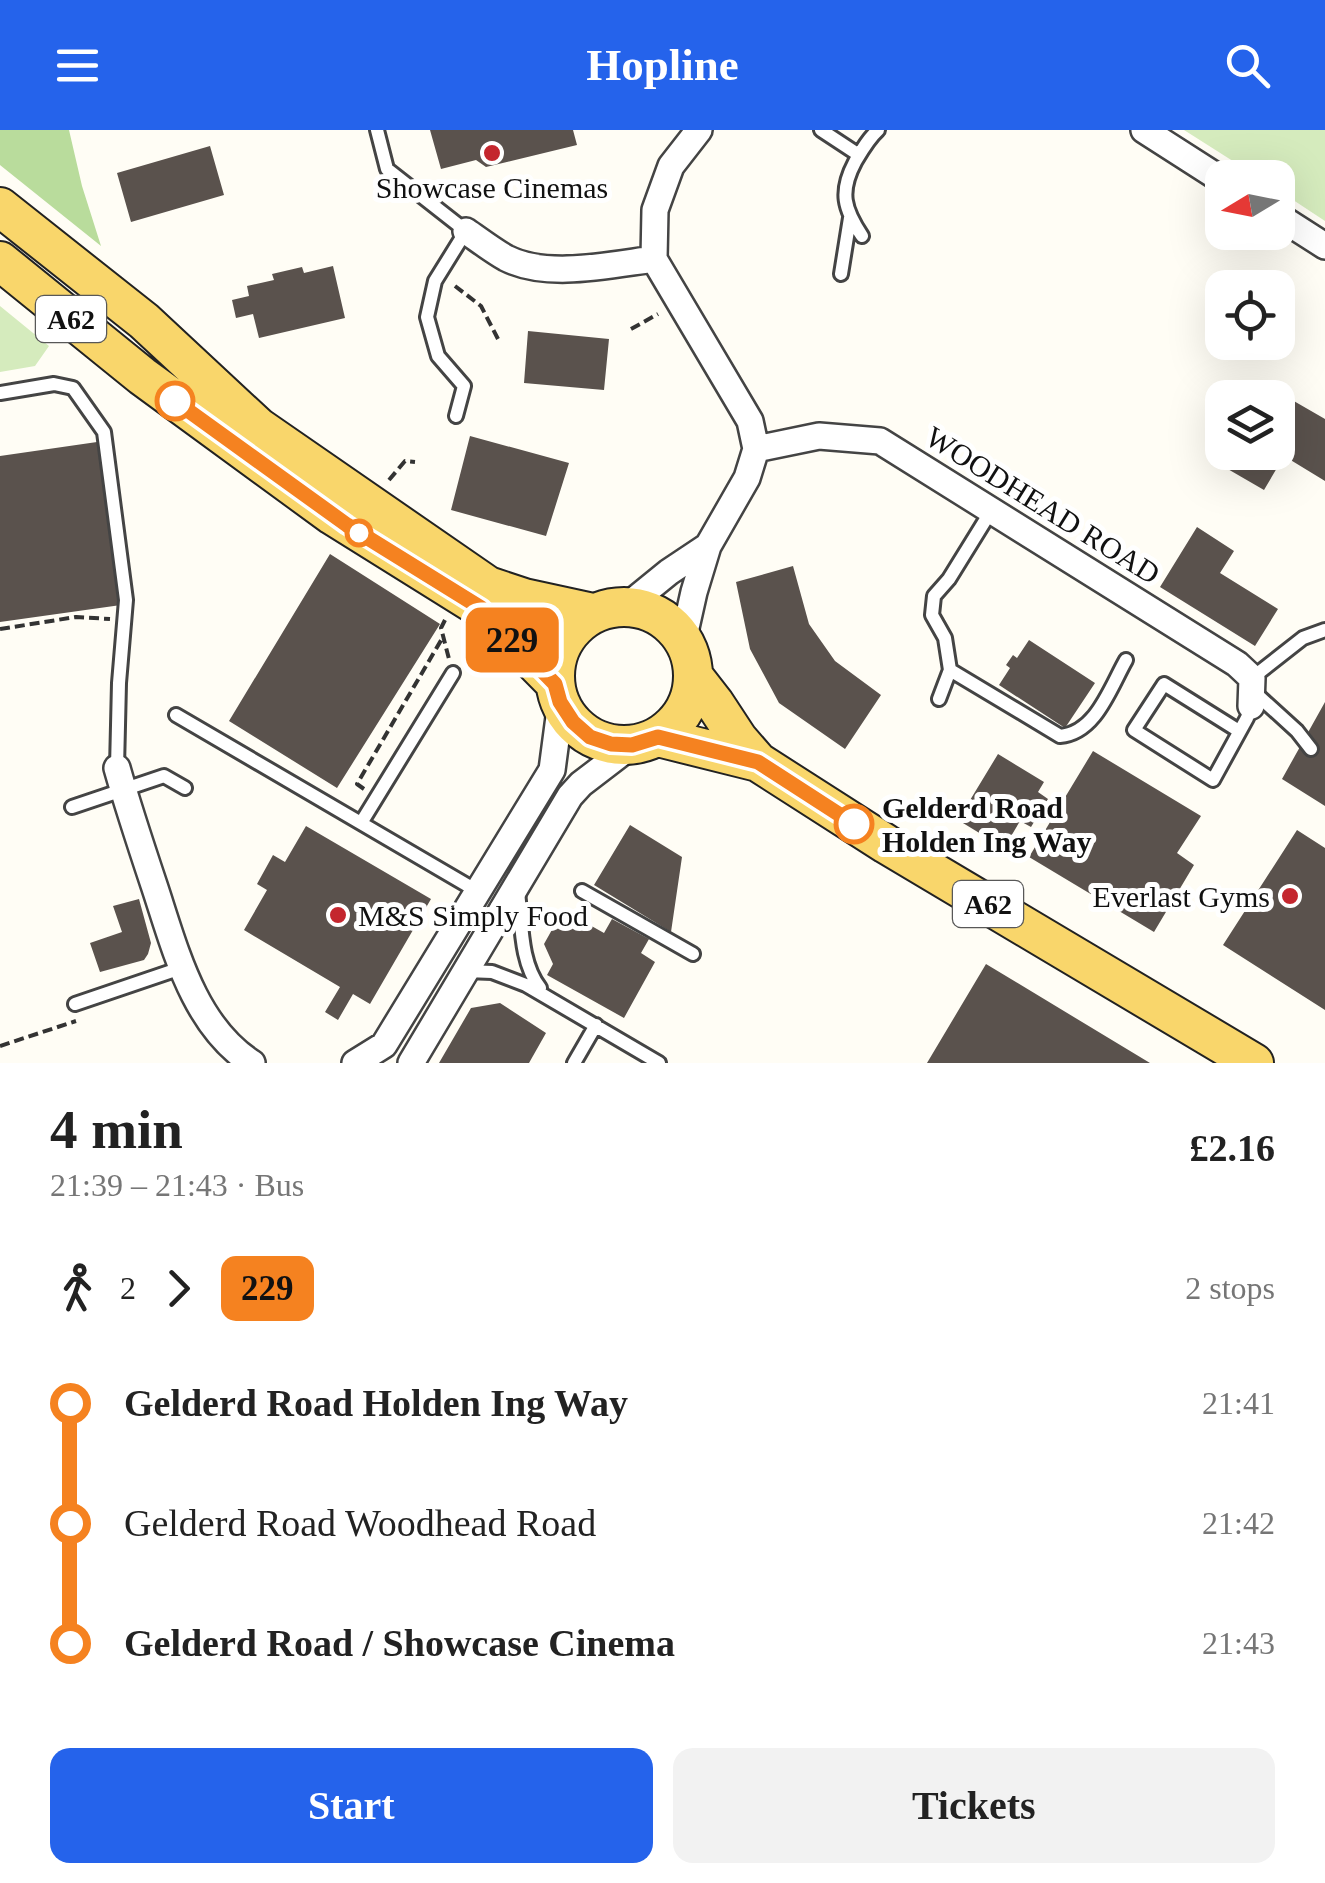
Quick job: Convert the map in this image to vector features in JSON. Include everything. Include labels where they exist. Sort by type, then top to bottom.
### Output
[{"type":"main road","name":"A62","points":[[0,207],[144,321],[258,426],[488,586],[524,598],[656,614],[668,622],[715,704],[758,762],[1216,1053],[1254,1063]]},
{"type":"main road","name":"A62","points":[[0,261],[142,376],[316,504],[481,608],[558,693],[573,722],[590,737],[611,744],[645,741],[758,762]]},
{"type":"main road","points":[[558,693],[558,654],[567,637],[610,610]]},
{"type":"main road","points":[[645,741],[673,726],[684,712],[692,692],[688,659]]},
{"type":"street","points":[[688,659],[694,592],[708,546],[747,478],[756,449],[750,421],[654,259],[654,210],[671,166],[699,130]]},
{"type":"street","points":[[1144,130],[1205,169]]},
{"type":"street","points":[[1295,227],[1325,246]]},
{"type":"street","points":[[466,231],[508,259],[551,269],[654,259]]},
{"type":"street","name":"WOODHEAD ROAD","points":[[756,449],[819,436],[880,441],[1237,664],[1252,692]]},
{"type":"street","points":[[610,610],[708,546]]},
{"type":"street","points":[[355,1063],[384,1045],[552,770],[558,693]]},
{"type":"street","points":[[412,1063],[570,796],[581,784],[645,741]]},
{"type":"street","points":[[120,779],[181,968],[209,1021],[252,1063]]},
{"type":"street","points":[[477,890],[496,899],[512,874],[522,876]]},
{"type":"lane","points":[[377,130],[387,169],[466,231],[435,281],[427,317],[438,356],[464,386],[456,416]]},
{"type":"lane","points":[[821,130],[859,155]]},
{"type":"lane","points":[[862,236],[845,202],[846,181],[878,130]]},
{"type":"lane","points":[[840,274],[850,218]]},
{"type":"lane","points":[[0,393],[54,384],[73,388],[104,432],[126,600],[119,683],[120,779]]},
{"type":"lane","points":[[939,700],[950,670],[945,638],[932,616],[934,596],[949,579],[990,511]]},
{"type":"lane","points":[[1240,731],[1164,684],[1134,730],[1213,780],[1240,731],[1252,692],[1303,638],[1325,630]]},
{"type":"lane","points":[[950,670],[1060,736],[1074,735],[1092,721],[1126,660]]},
{"type":"lane","points":[[361,823],[453,674]]},
{"type":"lane","points":[[1252,692],[1297,731],[1311,749]]},
{"type":"lane","points":[[176,715],[477,890]]},
{"type":"lane","points":[[72,807],[120,779],[164,776],[185,788]]},
{"type":"lane","points":[[522,876],[526,963],[541,992]]},
{"type":"lane","points":[[582,891],[694,954]]},
{"type":"lane","points":[[75,1004],[181,968]]},
{"type":"lane","points":[[466,971],[492,972],[541,992],[659,1063]]},
{"type":"lane","points":[[574,1063],[596,1026]]},
{"type":"path","points":[[439,274],[480,306],[498,339]]},
{"type":"path","points":[[631,329],[679,302]]},
{"type":"path","points":[[376,508],[388,481],[405,461],[415,462]]},
{"type":"path","points":[[0,628],[76,618],[124,619]]},
{"type":"path","points":[[441,628],[453,674]]},
{"type":"path","points":[[376,798],[356,784],[443,636]]},
{"type":"path","points":[[0,1046],[80,1020]]},
{"type":"green space","points":[[0,130],[69,130],[101,246],[0,165]]},
{"type":"green space","points":[[1184,130],[1325,130],[1325,221],[1295,201],[1295,160],[1231,160]]},
{"type":"green space","points":[[0,306],[49,346],[35,366],[0,372]]},
{"type":"building","name":"Showcase Cinemas","points":[[430,130],[573,130],[577,145],[486,167],[476,160],[441,169]]},
{"type":"building","points":[[210,146],[224,195],[131,222],[117,173]]},
{"type":"building","points":[[333,266],[345,318],[259,338],[253,314],[236,318],[232,300],[249,296],[247,286],[274,280],[272,274],[302,267],[304,273]]},
{"type":"building","points":[[528,331],[609,339],[604,390],[524,383]]},
{"type":"building","points":[[1295,402],[1325,419],[1325,481],[1295,463]]},
{"type":"building","points":[[470,436],[569,463],[546,536],[451,510]]},
{"type":"building","points":[[97,442],[121,605],[0,622],[0,456]]},
{"type":"building","points":[[1229,470],[1276,470],[1264,490]]},
{"type":"building","points":[[1197,527],[1234,551],[1220,573],[1278,609],[1255,646],[1160,587]]},
{"type":"building","points":[[330,554],[440,624],[337,788],[229,721]]},
{"type":"building","points":[[793,566],[809,624],[835,661],[881,695],[845,749],[779,703],[750,649],[736,582]]},
{"type":"building","points":[[1029,640],[1095,683],[1065,728],[999,685],[1010,668],[1006,665],[1013,655],[1017,658]]},
{"type":"building","points":[[1325,702],[1325,806],[1282,779]]},
{"type":"building","points":[[1093,751],[1201,816],[1177,853],[1194,865],[1154,932],[1029,857]]},
{"type":"building","points":[[998,754],[1044,782],[1038,792],[1048,799],[1031,827],[1020,821],[1004,848],[958,820]]},
{"type":"building","points":[[630,825],[682,857],[671,932],[594,885]]},
{"type":"building","name":"M&S Simply Food","points":[[306,826],[431,899],[370,1004],[353,994],[338,1020],[325,1012],[340,987],[244,930],[267,890],[257,884],[273,855],[285,862]]},
{"type":"building","name":"Everlast Gyms","points":[[1297,830],[1325,848],[1325,1010],[1223,945]]},
{"type":"building","points":[[139,899],[151,943],[148,954],[144,960],[100,972],[90,943],[122,932],[113,906]]},
{"type":"building","points":[[563,910],[604,933],[612,919],[649,939],[641,953],[655,962],[624,1018],[547,975],[553,964],[544,944]]},
{"type":"building","points":[[986,964],[1150,1063],[927,1063]]},
{"type":"building","points":[[500,1003],[546,1033],[529,1063],[439,1063],[471,1008]]},
{"type":"bus line","name":"229","points":[[175,401],[347,525],[481,608],[555,684],[560,702],[573,722],[590,737],[632,745],[658,737],[758,762],[854,824]]},
{"type":"place","name":"Showcase Cinemas","points":[[492,153]]},
{"type":"place","name":"Gelderd Road Holden Ing Way","points":[[854,824]]},
{"type":"place","name":"Everlast Gyms","points":[[1290,896]]},
{"type":"place","name":"M&S Simply Food","points":[[338,915]]}]
